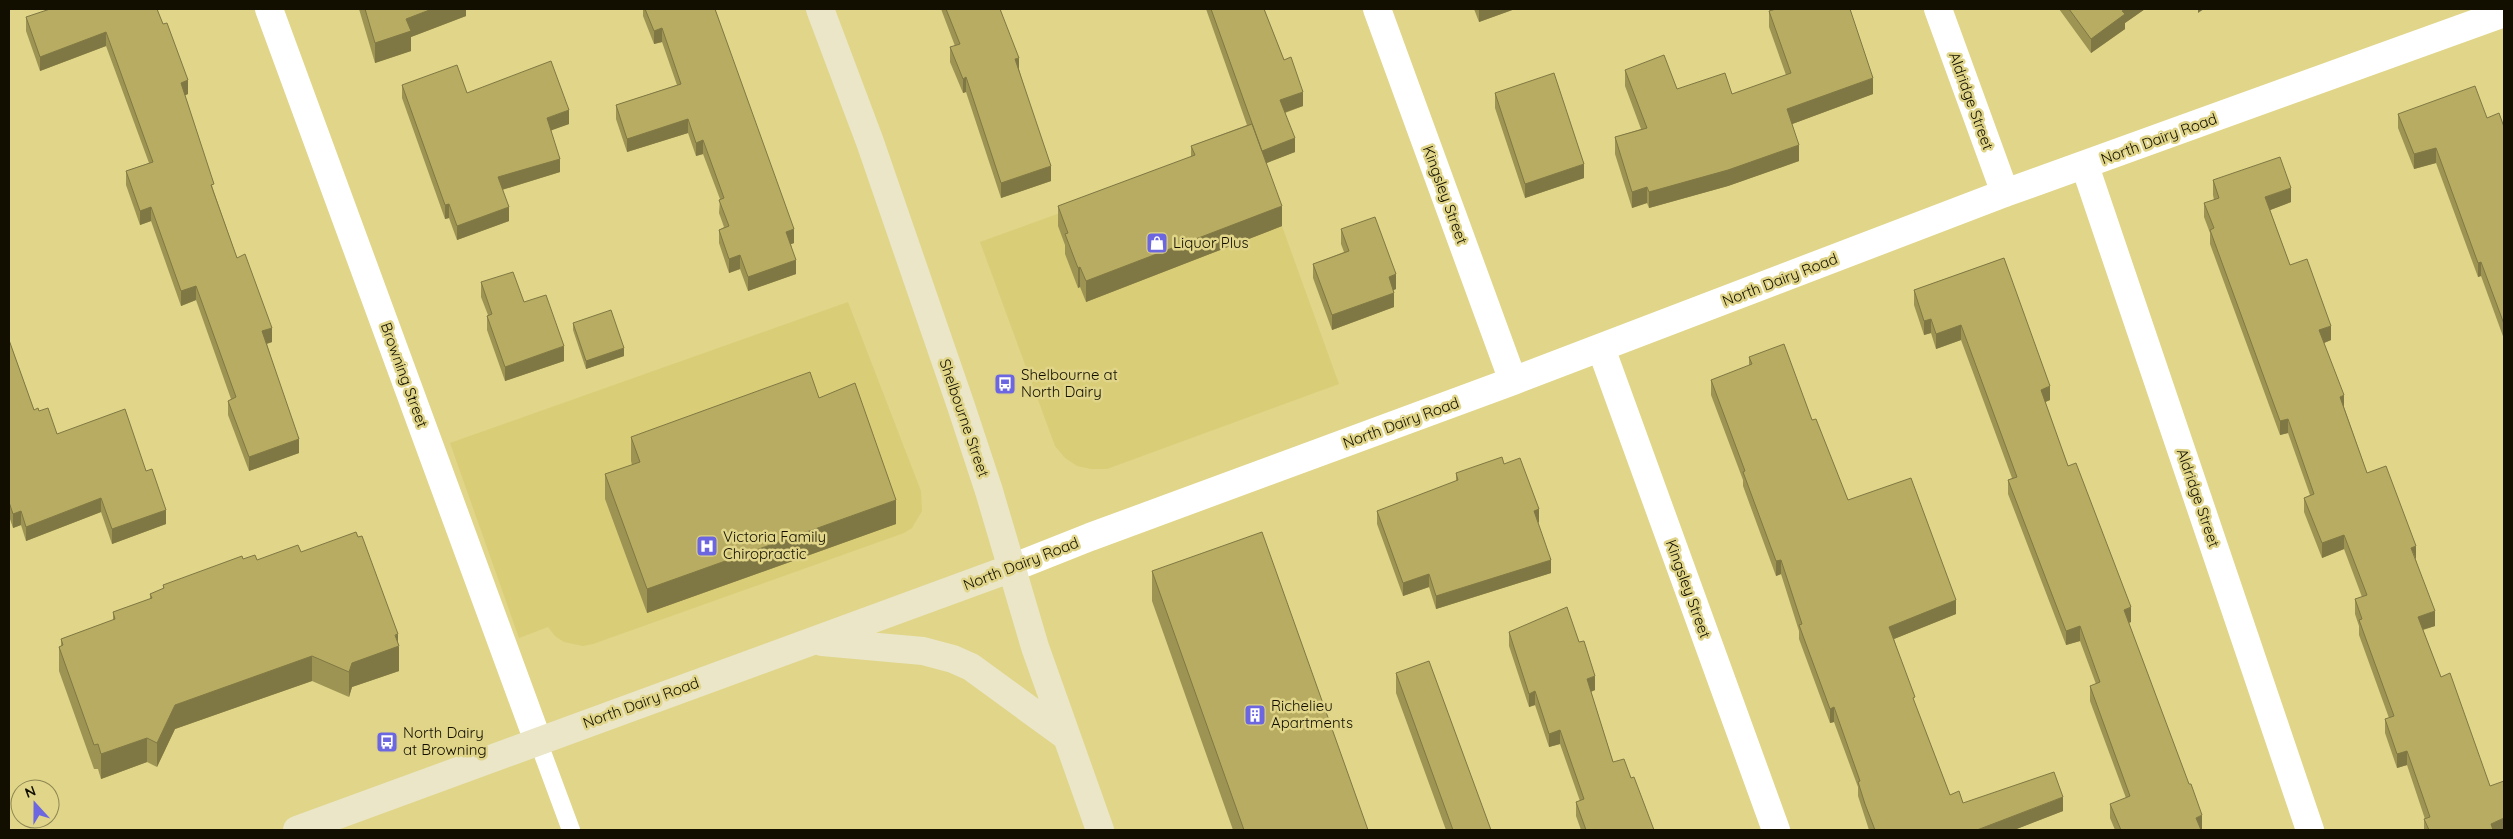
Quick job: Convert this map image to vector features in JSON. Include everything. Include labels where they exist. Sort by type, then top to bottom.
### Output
[{"type":"street","name":"Browning Street","points":[[269,9],[538,741]]},
{"type":"street","name":"Shelbourne Street","points":[[820,9],[870,142],[961,406],[1012,568],[1034,646],[1100,830]]},
{"type":"street","name":"Kingsley Street","points":[[1377,9],[1513,381]]},
{"type":"street","name":"Aldridge Street","points":[[1938,9],[2005,193]]},
{"type":"street","name":"North Dairy Road","points":[[297,830],[1012,568],[1098,534],[1601,348],[2005,193],[2085,166],[2504,13]]},
{"type":"street","name":"Aldridge Street","points":[[2085,166],[2310,830]]},
{"type":"street","name":"Kingsley Street","points":[[1601,348],[1776,830]]},
{"type":"street","points":[[813,642],[923,651],[952,659],[976,671],[1067,737]]},
{"type":"lane","points":[[538,741],[571,830]]},
{"type":"shaded area","points":[[1252,143],[1339,384],[1107,469],[1091,469],[1077,466],[1065,458],[1055,446],[980,242]]},
{"type":"shaded area","points":[[848,302],[921,491],[922,511],[912,528],[904,533],[593,644],[583,646],[564,642],[555,636],[548,627],[519,638],[450,443]]},
{"type":"building","points":[[50,9],[157,9],[163,24],[167,23],[188,80],[181,83],[214,184],[211,185],[237,258],[245,254],[272,328],[262,331],[299,439],[249,457],[228,401],[236,397],[196,286],[181,291],[151,207],[140,211],[126,171],[153,162],[106,32],[40,57],[26,17]]},
{"type":"building","points":[[365,9],[432,9],[406,19],[411,31],[375,43]]},
{"type":"building","points":[[645,9],[715,9],[794,229],[786,232],[796,260],[748,277],[740,255],[729,259],[719,230],[729,226],[719,200],[724,198],[703,140],[696,143],[688,119],[627,139],[616,105],[681,84],[662,28],[654,31]]},
{"type":"building","points":[[946,9],[1000,9],[1019,58],[1015,59],[1051,166],[1001,183],[966,77],[963,79],[950,47],[960,44]]},
{"type":"building","points":[[1211,9],[1264,9],[1284,60],[1291,57],[1303,92],[1280,100],[1295,138],[1262,151]]},
{"type":"building","points":[[1776,9],[1850,9],[1873,78],[1787,109],[1799,145],[1728,170],[1649,192],[1647,187],[1632,192],[1615,137],[1647,128],[1625,70],[1664,55],[1677,89],[1725,73],[1732,94],[1791,73],[1769,11]]},
{"type":"building","points":[[2069,9],[2125,9],[2122,11],[2125,14],[2091,39]]},
{"type":"building","points":[[551,61],[569,110],[547,118],[560,159],[498,177],[509,207],[457,226],[449,204],[445,205],[402,85],[457,65],[467,93]]},
{"type":"building","points":[[1554,73],[1584,164],[1525,184],[1495,93]]},
{"type":"building","points":[[2475,86],[2487,118],[2499,113],[2504,127],[2504,324],[2481,262],[2478,263],[2436,148],[2414,154],[2398,114]]},
{"type":"building","points":[[1252,124],[1282,206],[1086,281],[1080,267],[1078,268],[1065,234],[1068,233],[1058,206],[1195,155],[1191,146]]},
{"type":"building","points":[[2280,157],[2291,188],[2265,197],[2290,265],[2307,259],[2331,326],[2319,330],[2344,395],[2340,397],[2367,473],[2386,466],[2416,546],[2411,548],[2435,611],[2418,617],[2441,677],[2450,673],[2490,786],[2504,781],[2504,818],[2491,824],[2493,830],[2429,830],[2424,819],[2430,817],[2407,751],[2397,754],[2385,719],[2394,716],[2359,620],[2362,619],[2355,599],[2367,595],[2344,535],[2322,543],[2304,498],[2314,494],[2288,419],[2280,421],[2210,230],[2214,228],[2204,203],[2219,198],[2213,180]]},
{"type":"building","points":[[1375,217],[1396,274],[1389,277],[1394,293],[1332,315],[1313,264],[1349,251],[1341,229]]},
{"type":"building","points":[[2004,258],[2050,386],[2041,390],[2068,466],[2076,463],[2131,607],[2124,610],[2202,815],[2196,818],[2201,830],[2121,830],[2110,804],[2130,796],[2090,686],[2100,682],[2080,626],[2066,631],[2008,480],[2017,477],[1961,325],[1936,334],[1931,319],[1924,321],[1914,290]]},
{"type":"building","points":[[513,272],[524,302],[546,295],[564,346],[505,367],[487,316],[492,314],[481,282]]},
{"type":"building","points":[[611,310],[624,348],[586,361],[573,323]]},
{"type":"building","points":[[9,340],[34,410],[38,408],[39,411],[48,408],[57,434],[125,409],[146,471],[152,469],[166,510],[112,529],[101,498],[26,527],[21,511],[13,514],[9,502]]},
{"type":"building","points":[[1784,344],[1812,420],[1816,419],[1848,500],[1911,478],[1956,600],[1889,627],[1915,697],[1913,698],[1950,795],[1959,791],[1963,803],[2054,772],[2063,797],[1977,830],[1875,830],[1834,707],[1830,709],[1799,625],[1802,624],[1781,560],[1776,561],[1711,380],[1752,364],[1749,357]]},
{"type":"building","points":[[810,372],[819,398],[855,383],[896,500],[647,589],[605,474],[640,462],[631,437]]},
{"type":"building","points":[[1502,457],[1504,464],[1520,458],[1539,509],[1534,511],[1551,560],[1436,596],[1429,574],[1403,583],[1377,511],[1458,480],[1456,473]]},
{"type":"building","points":[[356,532],[358,537],[362,536],[398,634],[395,635],[399,646],[352,663],[349,672],[312,656],[175,705],[157,743],[147,738],[101,754],[98,744],[94,745],[59,647],[63,645],[61,639],[115,619],[113,612],[152,598],[150,594],[164,588],[163,585],[242,556],[243,559],[255,555],[257,560],[298,545],[301,552]]},
{"type":"building","name":"Richelieu Apartments","points":[[1262,532],[1368,830],[1244,830],[1152,571]]},
{"type":"building","points":[[1567,607],[1579,642],[1584,641],[1595,676],[1587,679],[1613,762],[1624,759],[1631,778],[1634,777],[1654,830],[1586,830],[1576,802],[1584,799],[1560,730],[1549,734],[1535,691],[1529,694],[1509,632]]},
{"type":"building","points":[[1429,661],[1491,830],[1453,830],[1396,673]]},
{"type":"place","name":"Liquor Plus","points":[[1157,243]]},
{"type":"place","name":"Shelbourne at North Dairy","points":[[1005,384]]},
{"type":"place","name":"Victoria Family Chiropractic","points":[[707,546]]},
{"type":"place","name":"Richelieu Apartments","points":[[1255,715]]},
{"type":"place","name":"North Dairy at Browning","points":[[387,742]]}]
